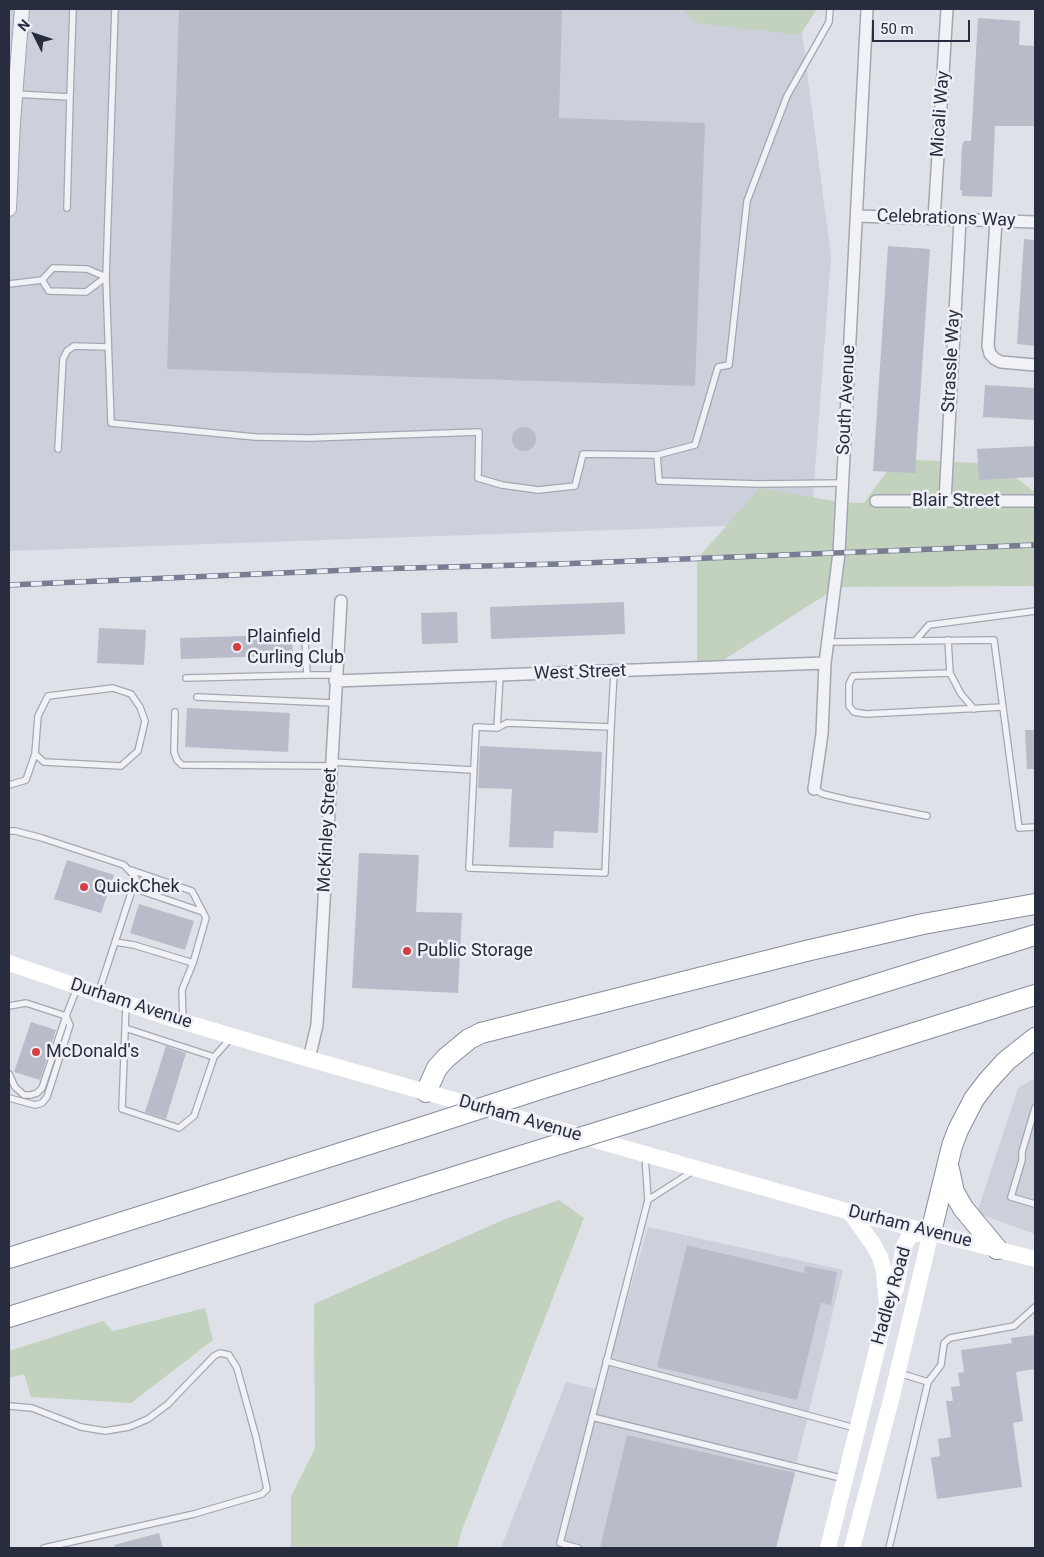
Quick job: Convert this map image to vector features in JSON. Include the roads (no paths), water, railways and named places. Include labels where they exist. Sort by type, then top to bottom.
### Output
[{"type":"highway","points":[[426,1092],[437,1068],[446,1058],[469,1039],[481,1033],[815,949],[923,924],[1035,904]]},
{"type":"highway","points":[[9,1258],[540,1089],[1035,935]]},
{"type":"highway","points":[[9,1317],[1035,995]]},
{"type":"highway","points":[[931,1232],[948,1161],[958,1130],[974,1100],[1006,1061],[1035,1038]]},
{"type":"highway","points":[[948,1161],[949,1177],[954,1192],[963,1208],[996,1249]]},
{"type":"main road","name":"Durham Avenue","points":[[9,963],[126,1003],[309,1059],[850,1212],[1035,1259]]},
{"type":"main road","points":[[850,1212],[874,1244],[880,1257],[884,1271],[887,1309]]},
{"type":"main road","name":"Hadley Road","points":[[828,1548],[887,1309],[896,1288],[904,1246],[909,1237],[918,1233],[931,1232],[854,1548]]},
{"type":"street","points":[[9,209],[11,122],[22,9]]},
{"type":"street","name":"South Avenue","points":[[814,789],[822,734],[826,663],[839,553],[867,9]]},
{"type":"street","name":"Micali Way","points":[[934,218],[947,9]]},
{"type":"street","name":"Celebrations Way","points":[[857,216],[1035,222]]},
{"type":"street","name":"Strassle Way","points":[[945,501],[960,220]]},
{"type":"street","points":[[996,221],[988,346],[990,354],[995,360],[1002,362],[1035,365]]},
{"type":"street","name":"Blair Street","points":[[876,501],[1035,501]]},
{"type":"street","name":"McKinley Street","points":[[309,1059],[317,1025],[340,601]]},
{"type":"street","name":"West Street","points":[[335,678],[500,676],[826,663]]},
{"type":"lane","points":[[66,208],[74,9]]},
{"type":"lane","points":[[115,9],[106,277],[111,422],[255,437],[310,438],[479,432],[478,478],[502,485],[538,490],[576,486],[583,454],[657,455],[695,445],[718,367],[729,365],[747,201],[787,96],[829,22],[830,9]]},
{"type":"lane","points":[[15,94],[70,97]]},
{"type":"lane","points":[[9,284],[42,280],[53,268],[87,269],[106,277]]},
{"type":"lane","points":[[42,280],[49,291],[86,292],[106,277]]},
{"type":"lane","points":[[58,449],[63,359],[67,351],[74,346],[108,346]]},
{"type":"lane","points":[[657,455],[660,481],[759,484],[843,483]]},
{"type":"lane","points":[[915,641],[929,625],[1035,611]]},
{"type":"lane","points":[[305,638],[307,675]]},
{"type":"lane","points":[[948,640],[950,673],[961,694],[974,709]]},
{"type":"lane","points":[[828,642],[994,640],[1019,828],[1035,827]]},
{"type":"lane","points":[[611,727],[507,723],[496,728],[476,727],[469,868],[605,873],[614,672]]},
{"type":"lane","points":[[950,673],[853,676],[849,684],[849,706],[854,712],[866,714],[1003,707]]},
{"type":"lane","points":[[186,678],[307,675],[335,678]]},
{"type":"lane","points":[[496,728],[500,676]]},
{"type":"lane","points":[[9,786],[26,780],[35,754],[38,716],[48,696],[113,688],[131,694],[140,707],[145,721],[138,751],[121,766],[44,762],[35,754]]},
{"type":"lane","points":[[197,697],[334,703]]},
{"type":"lane","points":[[175,712],[174,752],[177,760],[182,765],[332,764],[473,770]]},
{"type":"lane","points":[[814,789],[823,794],[848,800],[928,816]]},
{"type":"lane","points":[[9,831],[42,838],[124,865],[136,878],[98,993]]},
{"type":"lane","points":[[130,870],[192,891],[206,918],[193,963],[182,990],[183,1021]]},
{"type":"lane","points":[[132,888],[203,912]]},
{"type":"lane","points":[[115,942],[134,945],[193,963]]},
{"type":"lane","points":[[9,1088],[31,1095],[37,1093],[42,1088],[78,986]]},
{"type":"lane","points":[[126,1003],[122,1109],[179,1128],[194,1116],[214,1057],[233,1036]]},
{"type":"lane","points":[[9,1006],[26,1004],[66,1016],[70,1025],[47,1098],[42,1103],[35,1105],[9,1098]]},
{"type":"lane","points":[[125,1028],[214,1057]]},
{"type":"lane","points":[[9,1074],[15,1087],[24,1094]]},
{"type":"lane","points":[[1035,1108],[1011,1197],[1035,1204]]},
{"type":"lane","points":[[578,1548],[560,1543],[648,1200],[644,1154]]},
{"type":"lane","points":[[648,1200],[697,1169]]},
{"type":"lane","points":[[889,1548],[928,1382],[940,1365],[944,1342],[950,1338],[1014,1326],[1035,1306]]},
{"type":"lane","points":[[9,1406],[32,1408],[81,1426],[98,1430],[105,1431],[129,1427],[148,1419],[168,1404],[210,1360],[220,1353],[229,1355],[237,1368],[256,1437],[267,1489],[262,1494],[194,1514],[44,1548]]},
{"type":"lane","points":[[606,1361],[857,1429]]},
{"type":"lane","points":[[897,1373],[928,1382]]},
{"type":"lane","points":[[592,1417],[845,1480]]},
{"type":"railway","points":[[9,585],[372,569],[558,564],[1035,545]]},
{"type":"place","name":"Plainfield Curling Club","points":[[237,647]]},
{"type":"place","name":"QuickChek","points":[[84,887]]},
{"type":"place","name":"Public Storage","points":[[407,951]]},
{"type":"place","name":"McDonald's","points":[[36,1052]]}]
